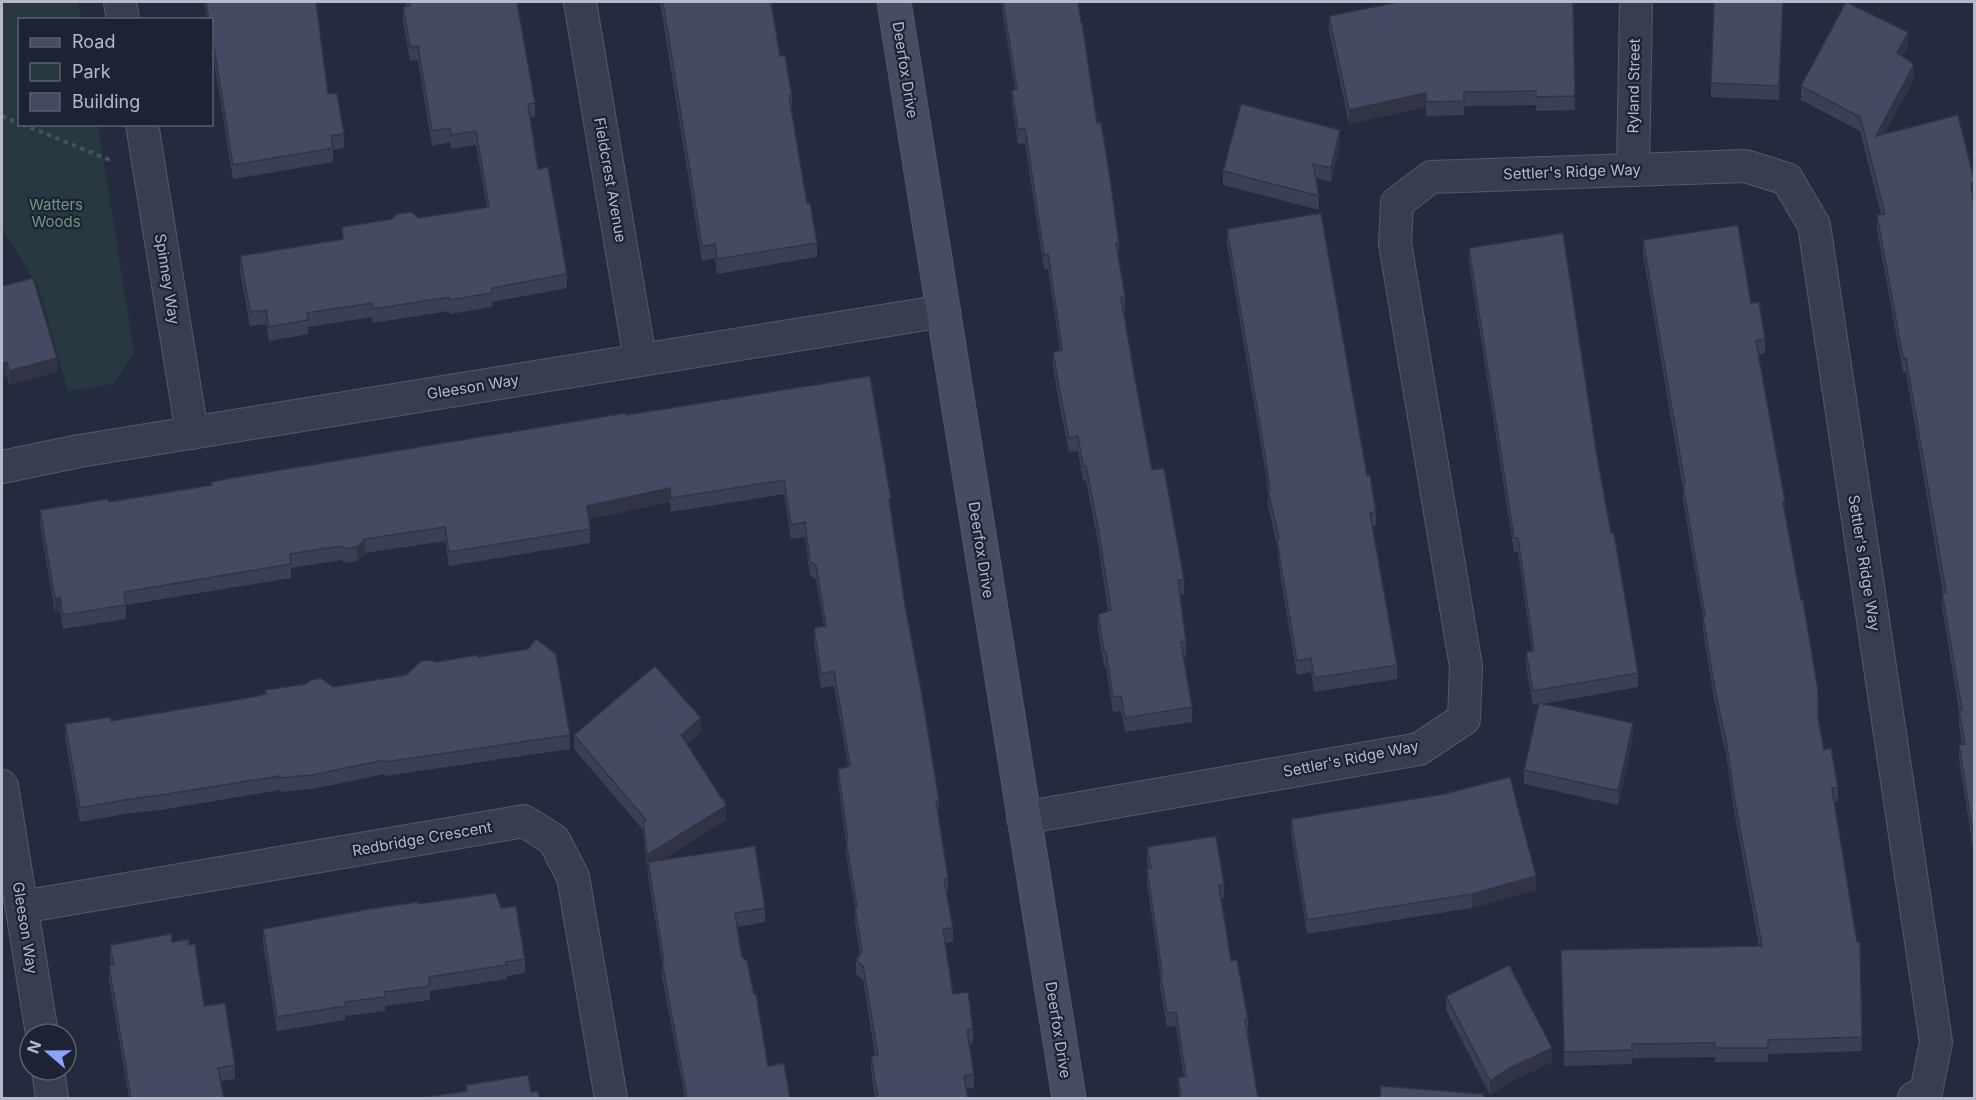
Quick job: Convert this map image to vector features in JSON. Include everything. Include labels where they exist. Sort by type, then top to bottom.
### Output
[{"type":"street","points":[[120,2],[123,18]]},
{"type":"street","name":"Fieldcrest Avenue","points":[[580,2],[640,359]]},
{"type":"street","name":"Deerfox Drive","points":[[894,2],[1069,1098]]},
{"type":"street","name":"Ryland Street","points":[[1633,170],[1636,2]]},
{"type":"street","name":"Spinney Way","points":[[142,126],[192,433]]},
{"type":"street","name":"Settler's Ridge Way","points":[[1023,818],[1419,749],[1464,719],[1466,668],[1395,243],[1397,203],[1431,177],[1745,166],[1787,179],[1814,225],[1936,1042],[1926,1092],[1914,1098]]},
{"type":"street","name":"Gleeson Way","points":[[2,467],[79,451],[944,311]]},
{"type":"street","name":"Gleeson Way","points":[[2,786],[40,1022]]},
{"type":"street","name":"Redbridge Crescent","points":[[22,907],[524,821],[554,840],[573,877],[611,1098]]},
{"type":"street","points":[[50,1082],[52,1098]]},
{"type":"path","points":[[2,116],[18,123]]},
{"type":"path","points":[[26,126],[152,177]]},
{"type":"green space","name":"Watters Woods","points":[[2,2],[78,2],[81,18],[18,18],[18,126],[98,126],[134,353],[113,384],[68,391],[39,288],[2,228]]},
{"type":"building","points":[[206,2],[316,2],[328,94],[337,93],[344,134],[331,136],[333,148],[233,165],[213,41],[213,18],[209,18]]},
{"type":"building","points":[[409,2],[517,2],[535,103],[528,104],[538,169],[548,167],[567,274],[492,288],[492,293],[450,300],[449,297],[373,309],[372,303],[307,313],[308,320],[269,327],[266,310],[250,312],[240,256],[343,239],[342,227],[392,219],[397,214],[411,212],[419,218],[489,207],[476,131],[451,135],[450,128],[432,131],[418,46],[410,47],[403,7],[410,6]]},
{"type":"building","points":[[663,2],[771,2],[780,56],[785,55],[792,96],[789,96],[807,203],[810,203],[817,243],[717,259],[715,244],[702,247]]},
{"type":"building","points":[[1003,2],[1078,2],[1097,123],[1101,122],[1109,171],[1119,243],[1116,243],[1125,296],[1121,297],[1136,384],[1152,470],[1164,468],[1184,579],[1178,580],[1186,641],[1181,642],[1192,707],[1125,718],[1121,696],[1113,697],[1098,614],[1111,610],[1086,466],[1083,466],[1078,436],[1069,438],[1060,393],[1053,352],[1062,350],[1048,254],[1044,255],[1025,128],[1018,130],[1012,90],[1017,89]]},
{"type":"building","points":[[1398,2],[1573,2],[1575,96],[1536,97],[1536,91],[1464,92],[1464,101],[1426,102],[1426,93],[1349,110],[1329,16]]},
{"type":"building","points":[[1714,2],[1783,2],[1779,86],[1711,83]]},
{"type":"building","points":[[1846,2],[1908,32],[1897,53],[1914,64],[1876,136],[1958,115],[1974,179],[1971,183],[1974,207],[1974,840],[1959,745],[1965,744],[1959,710],[1962,710],[1942,593],[1946,592],[1906,358],[1903,358],[1877,215],[1885,214],[1860,117],[1801,86]]},
{"type":"building","points":[[1241,104],[1340,130],[1331,168],[1313,164],[1319,196],[1223,171]]},
{"type":"building","points":[[1321,213],[1367,475],[1370,475],[1376,512],[1370,513],[1397,665],[1314,678],[1311,658],[1297,661],[1277,539],[1279,538],[1268,491],[1270,491],[1266,461],[1227,229]]},
{"type":"building","points":[[1738,225],[1751,303],[1759,302],[1765,339],[1756,341],[1818,690],[1818,717],[1824,750],[1831,748],[1838,787],[1832,788],[1857,942],[1860,942],[1862,1037],[1768,1040],[1768,1048],[1715,1048],[1715,1043],[1632,1044],[1632,1050],[1564,1052],[1561,950],[1762,946],[1735,802],[1725,733],[1714,684],[1683,485],[1685,484],[1643,240]]},
{"type":"building","points":[[1563,233],[1597,456],[1611,533],[1614,533],[1638,673],[1533,691],[1526,652],[1534,651],[1518,538],[1514,538],[1469,248]]},
{"type":"building","points":[[33,278],[57,358],[9,371],[7,362],[2,363],[2,286]]},
{"type":"building","points":[[870,376],[891,499],[889,499],[905,605],[939,800],[936,801],[948,878],[944,879],[953,928],[943,929],[953,994],[968,992],[973,1029],[967,1030],[974,1074],[964,1076],[968,1098],[878,1098],[871,1056],[878,1055],[863,966],[856,960],[862,951],[838,769],[850,765],[834,671],[821,674],[814,628],[826,626],[816,566],[810,561],[805,522],[791,525],[784,480],[671,498],[670,488],[587,506],[590,529],[449,552],[445,527],[365,539],[357,547],[345,549],[341,546],[290,554],[291,564],[124,592],[126,605],[63,615],[60,597],[55,599],[40,510],[108,499],[109,502],[212,485],[211,482],[231,478],[626,413],[626,415]]},
{"type":"building","points":[[536,639],[556,654],[570,735],[385,762],[385,760],[312,775],[280,778],[280,776],[80,808],[65,724],[110,717],[111,721],[253,697],[266,694],[265,690],[306,684],[311,680],[321,678],[333,687],[406,675],[421,661],[436,662],[528,649]]},
{"type":"building","points":[[655,666],[701,718],[681,735],[724,799],[726,806],[647,855],[643,821],[646,820],[574,735]]},
{"type":"building","points":[[1539,703],[1633,723],[1618,791],[1524,770]]},
{"type":"building","points":[[1510,777],[1536,876],[1472,894],[1307,920],[1291,819],[1444,794]]},
{"type":"building","points":[[1216,836],[1224,884],[1219,885],[1231,961],[1237,960],[1248,1019],[1245,1019],[1258,1098],[1181,1098],[1178,1078],[1186,1076],[1176,1012],[1167,1013],[1160,973],[1162,972],[1147,869],[1151,868],[1147,847]]},
{"type":"building","points":[[755,846],[765,908],[735,913],[742,957],[747,961],[754,994],[756,994],[768,1066],[784,1063],[790,1098],[687,1098],[662,962],[664,962],[648,862]]},
{"type":"building","points":[[496,893],[501,908],[516,906],[525,959],[506,962],[507,965],[429,977],[430,986],[385,992],[385,997],[345,1002],[345,1006],[277,1017],[263,929],[369,909]]},
{"type":"building","points":[[171,934],[172,942],[189,939],[189,945],[195,944],[204,1006],[225,1003],[235,1065],[218,1068],[224,1098],[131,1098],[109,966],[114,965],[110,945]]},
{"type":"building","points":[[1509,965],[1552,1048],[1508,1069],[1490,1081],[1446,996]]},
{"type":"building","points":[[528,1075],[531,1092],[538,1091],[539,1098],[418,1098],[467,1091],[466,1085]]},
{"type":"building","points":[[1381,1086],[1484,1094],[1483,1098],[1380,1098]]}]
